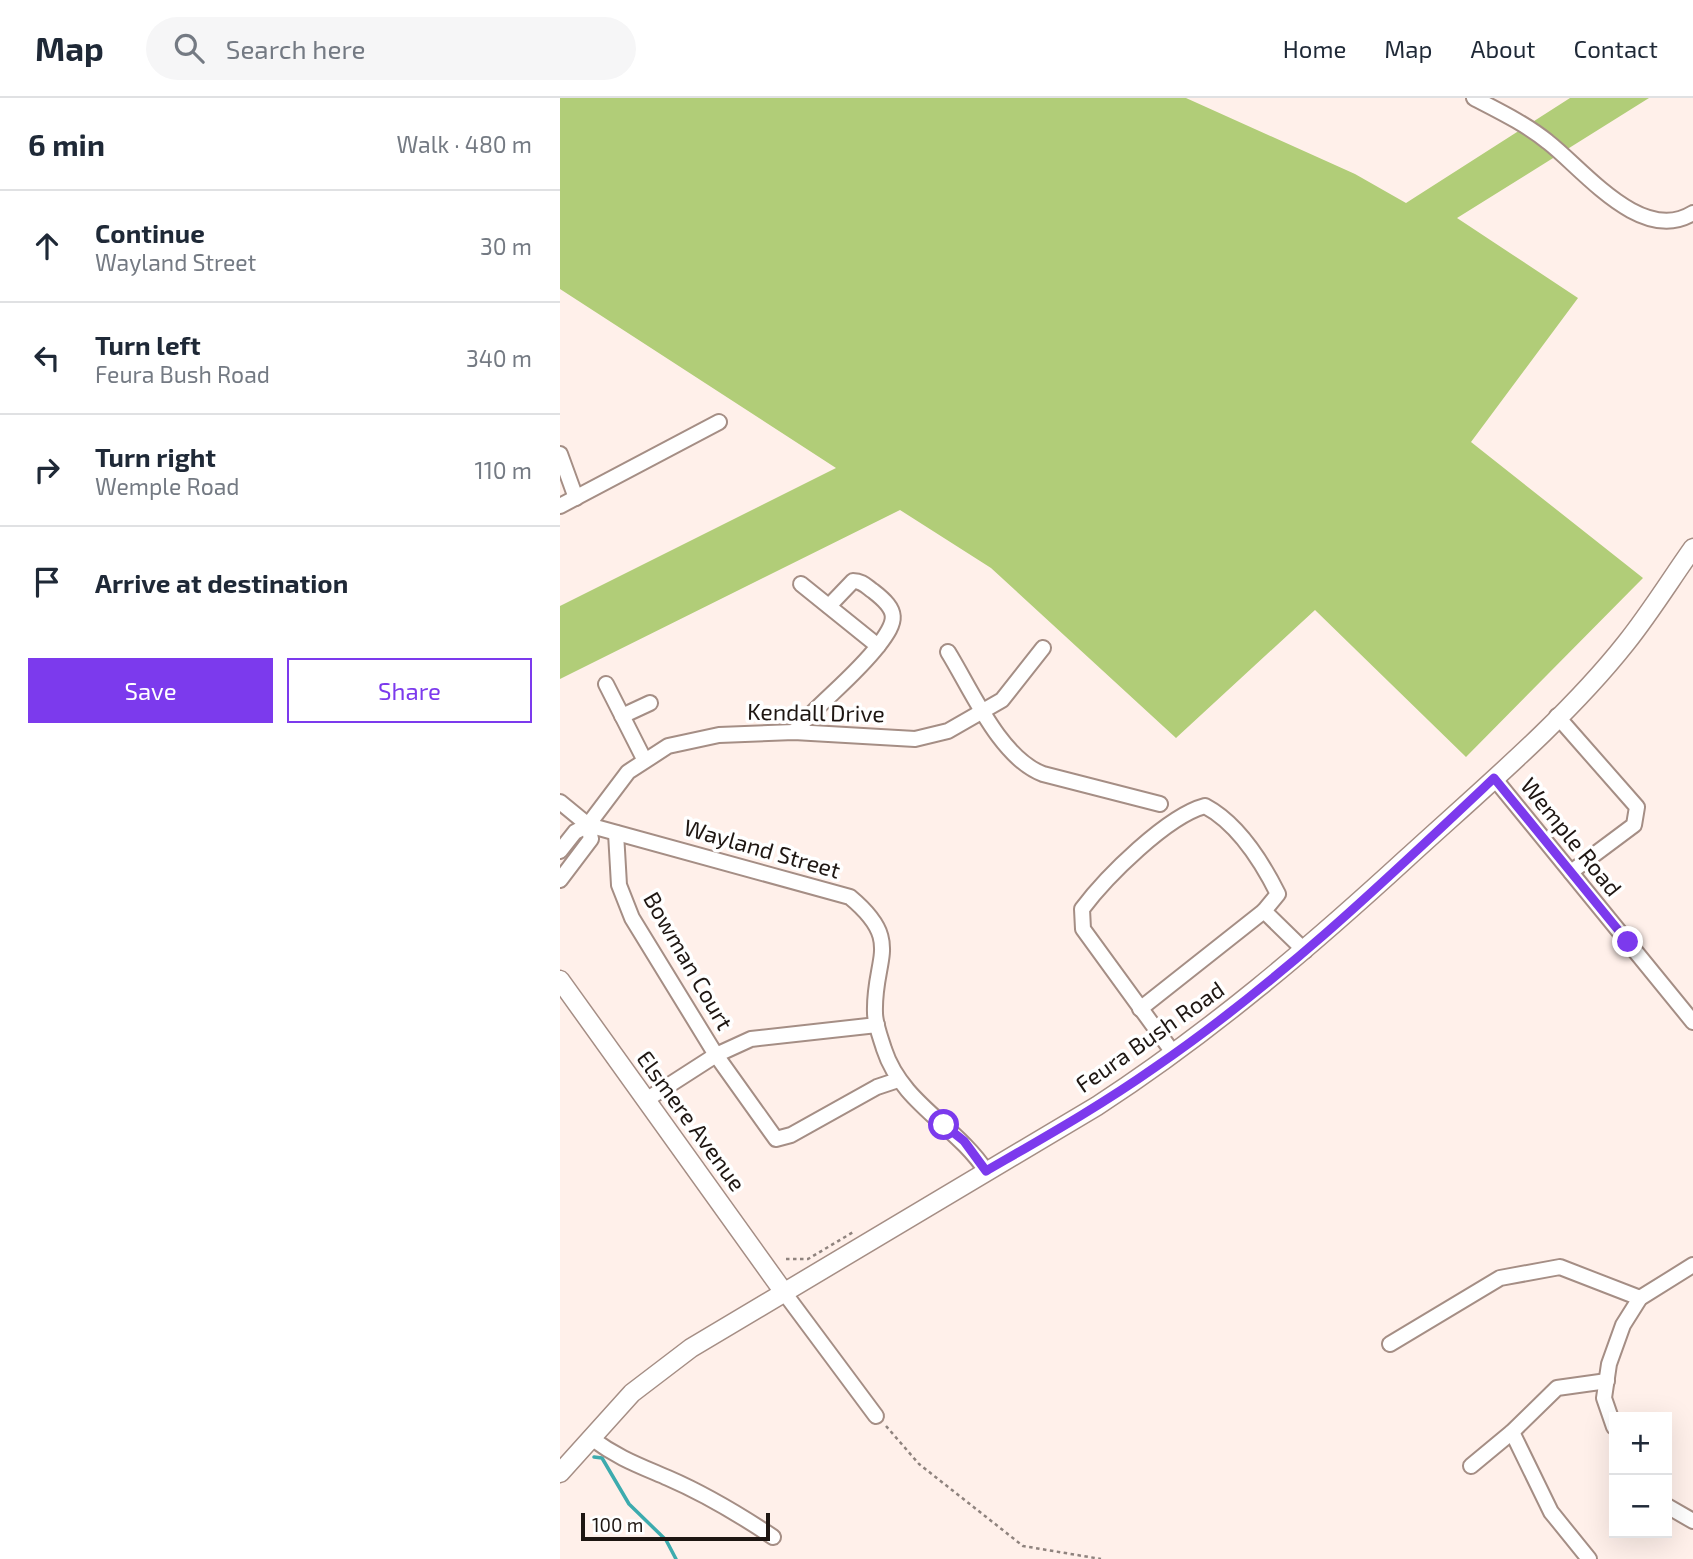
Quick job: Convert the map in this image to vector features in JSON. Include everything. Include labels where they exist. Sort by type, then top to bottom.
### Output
[{"type":"main road","name":"Feura Bush Road","points":[[560,1473],[641,1385],[691,1348],[1097,1106],[1174,1054],[1305,951],[1494,778],[1557,716],[1627,643],[1693,548]]},
{"type":"main road","name":"Elsmere Avenue","points":[[560,980],[783,1291]]},
{"type":"street","points":[[1474,98],[1547,140],[1604,192],[1634,212],[1667,220],[1693,213]]},
{"type":"street","points":[[560,506],[719,422]]},
{"type":"street","points":[[560,454],[576,498]]},
{"type":"street","points":[[794,732],[813,710],[858,672],[894,619],[892,608],[883,599],[862,583],[853,580],[829,606]]},
{"type":"street","points":[[802,584],[878,646]]},
{"type":"street","name":"Kendall Drive","points":[[560,851],[575,832],[588,825],[610,792],[644,759],[690,739],[794,732],[915,739],[948,731],[1002,700],[1043,648]]},
{"type":"street","points":[[948,652],[1007,747],[1034,771],[1160,804]]},
{"type":"street","points":[[606,684],[644,759]]},
{"type":"street","points":[[622,716],[650,703]]},
{"type":"street","points":[[1557,716],[1637,807],[1634,825],[1571,872]]},
{"type":"street","name":"Wemple Road","points":[[1494,778],[1693,1022]]},
{"type":"street","points":[[560,802],[588,825]]},
{"type":"street","points":[[1140,1009],[1264,911],[1278,894],[1269,876],[1224,816],[1205,806],[1187,811],[1103,881],[1082,909],[1083,929],[1140,1009],[1174,1054]]},
{"type":"street","name":"Kendall Drive","points":[[560,880],[591,839],[588,825]]},
{"type":"street","name":"Wayland Street","points":[[588,825],[850,897],[869,913],[881,931],[882,959],[874,1014],[898,1080],[917,1103],[964,1141],[986,1171]]},
{"type":"street","name":"Bowman Court","points":[[616,832],[619,885],[632,918],[716,1055],[776,1139],[790,1135],[877,1087],[898,1080]]},
{"type":"street","points":[[1264,911],[1305,951]]},
{"type":"street","points":[[646,1100],[716,1055],[751,1039],[877,1025]]},
{"type":"street","points":[[1609,1412],[1604,1398],[1606,1381],[1623,1325],[1640,1298],[1693,1265]]},
{"type":"street","points":[[1390,1344],[1500,1278],[1560,1267],[1640,1298]]},
{"type":"street","points":[[783,1291],[876,1416]]},
{"type":"street","points":[[1471,1466],[1512,1432],[1557,1388],[1606,1381]]},
{"type":"street","points":[[1512,1432],[1552,1512],[1589,1559]]},
{"type":"street","points":[[591,1438],[634,1466],[667,1478],[730,1509],[773,1537]]},
{"type":"street","points":[[1672,1509],[1693,1521]]},
{"type":"path","points":[[786,1259],[808,1259],[866,1225]]},
{"type":"path","points":[[876,1416],[919,1464],[1023,1546],[1101,1559]]},
{"type":"green space","points":[[560,98],[1186,98],[1355,174],[1406,203],[1570,98],[1649,98],[1457,218],[1578,298],[1471,442],[1643,578],[1466,757],[1315,610],[1176,738],[991,568],[900,510],[560,679],[560,606],[836,468],[560,289]]},
{"type":"waterway","points":[[594,1457],[602,1458],[629,1504],[666,1540],[676,1559]]},
{"type":"route","points":[[944,1125],[964,1141],[986,1171],[1097,1106],[1156,1068],[1300,956],[1494,778],[1628,942]]}]
